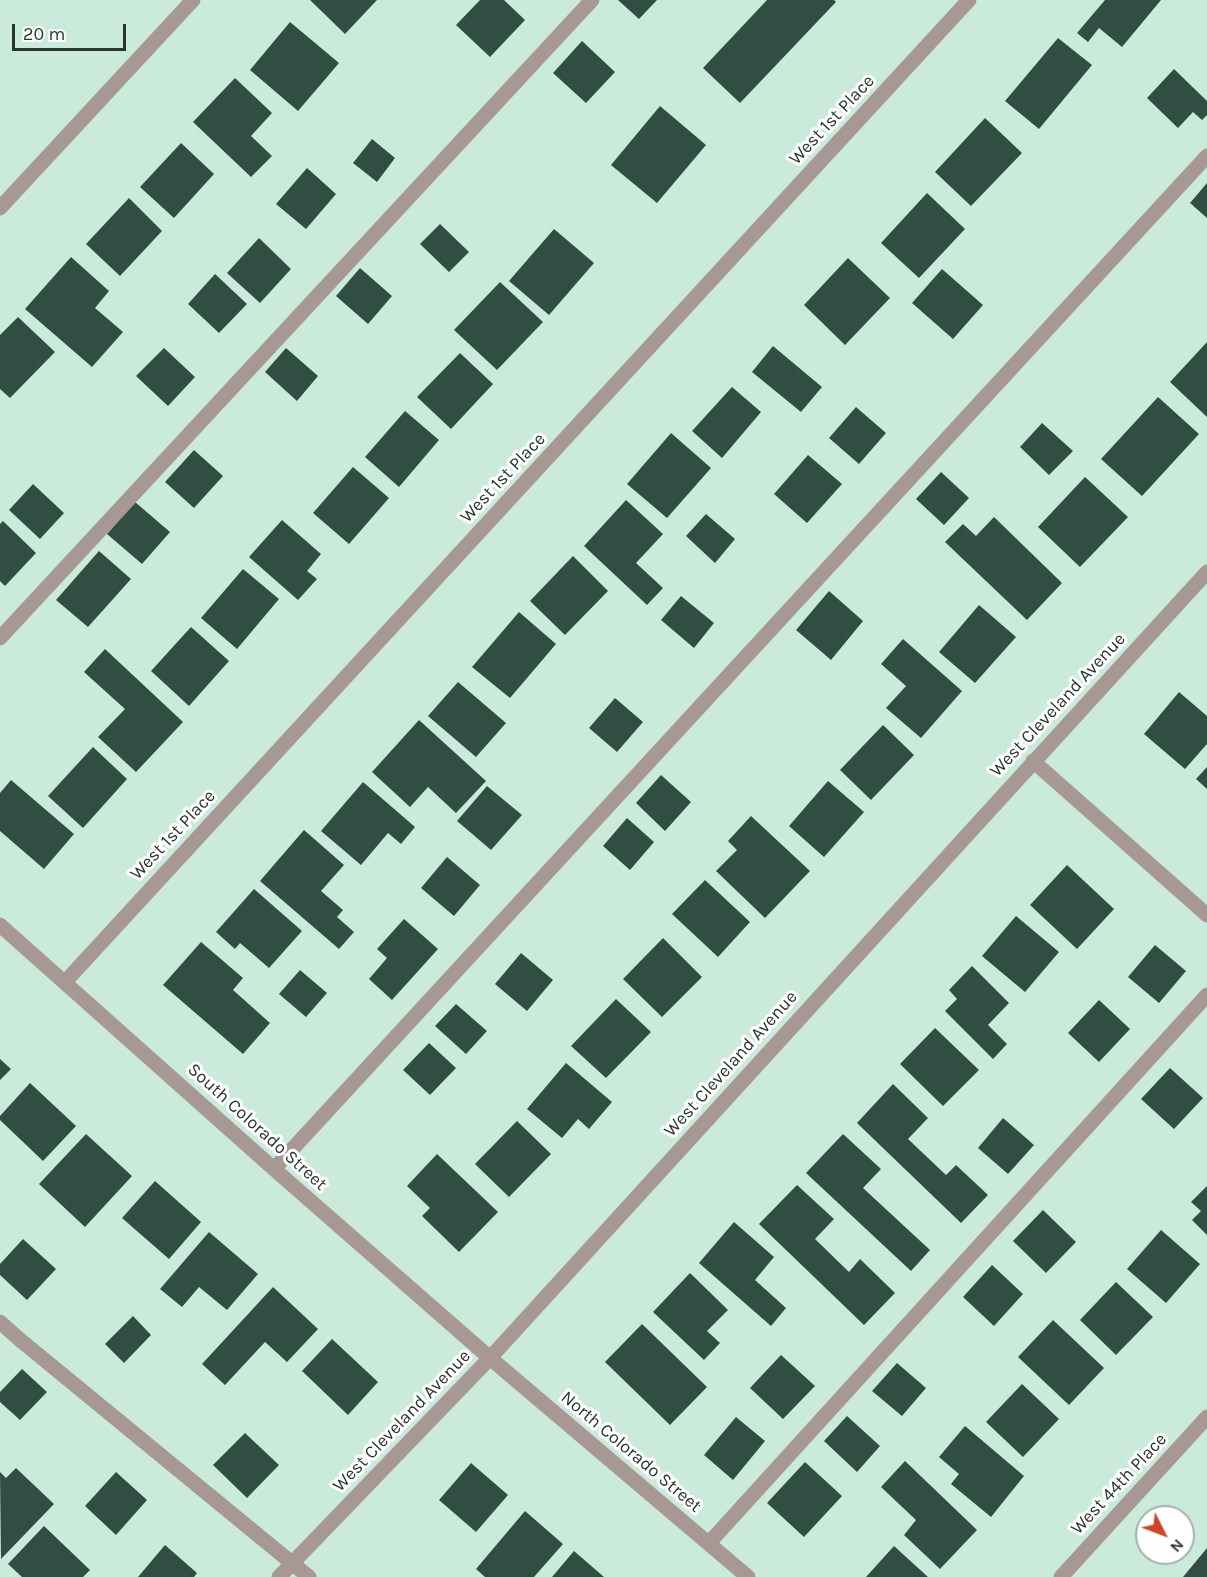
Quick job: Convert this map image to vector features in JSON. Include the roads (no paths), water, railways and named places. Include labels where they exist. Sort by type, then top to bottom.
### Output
[{"type":"street","points":[[0,208],[193,0]]},
{"type":"street","points":[[0,638],[592,0]]},
{"type":"street","name":"West 1st Place","points":[[65,982],[969,0]]},
{"type":"street","points":[[274,1169],[1207,156]]},
{"type":"street","name":"West Cleveland Avenue","points":[[279,1577],[490,1358],[1207,572]]},
{"type":"street","points":[[1033,761],[1207,915]]},
{"type":"street","name":"South Colorado Street","points":[[0,925],[490,1358]]},
{"type":"street","points":[[709,1543],[1207,995]]},
{"type":"street","points":[[0,1322],[309,1577]]},
{"type":"street","name":"North Colorado Street","points":[[490,1358],[747,1577]]},
{"type":"street","name":"West 44th Place","points":[[1061,1577],[1207,1418]]}]
